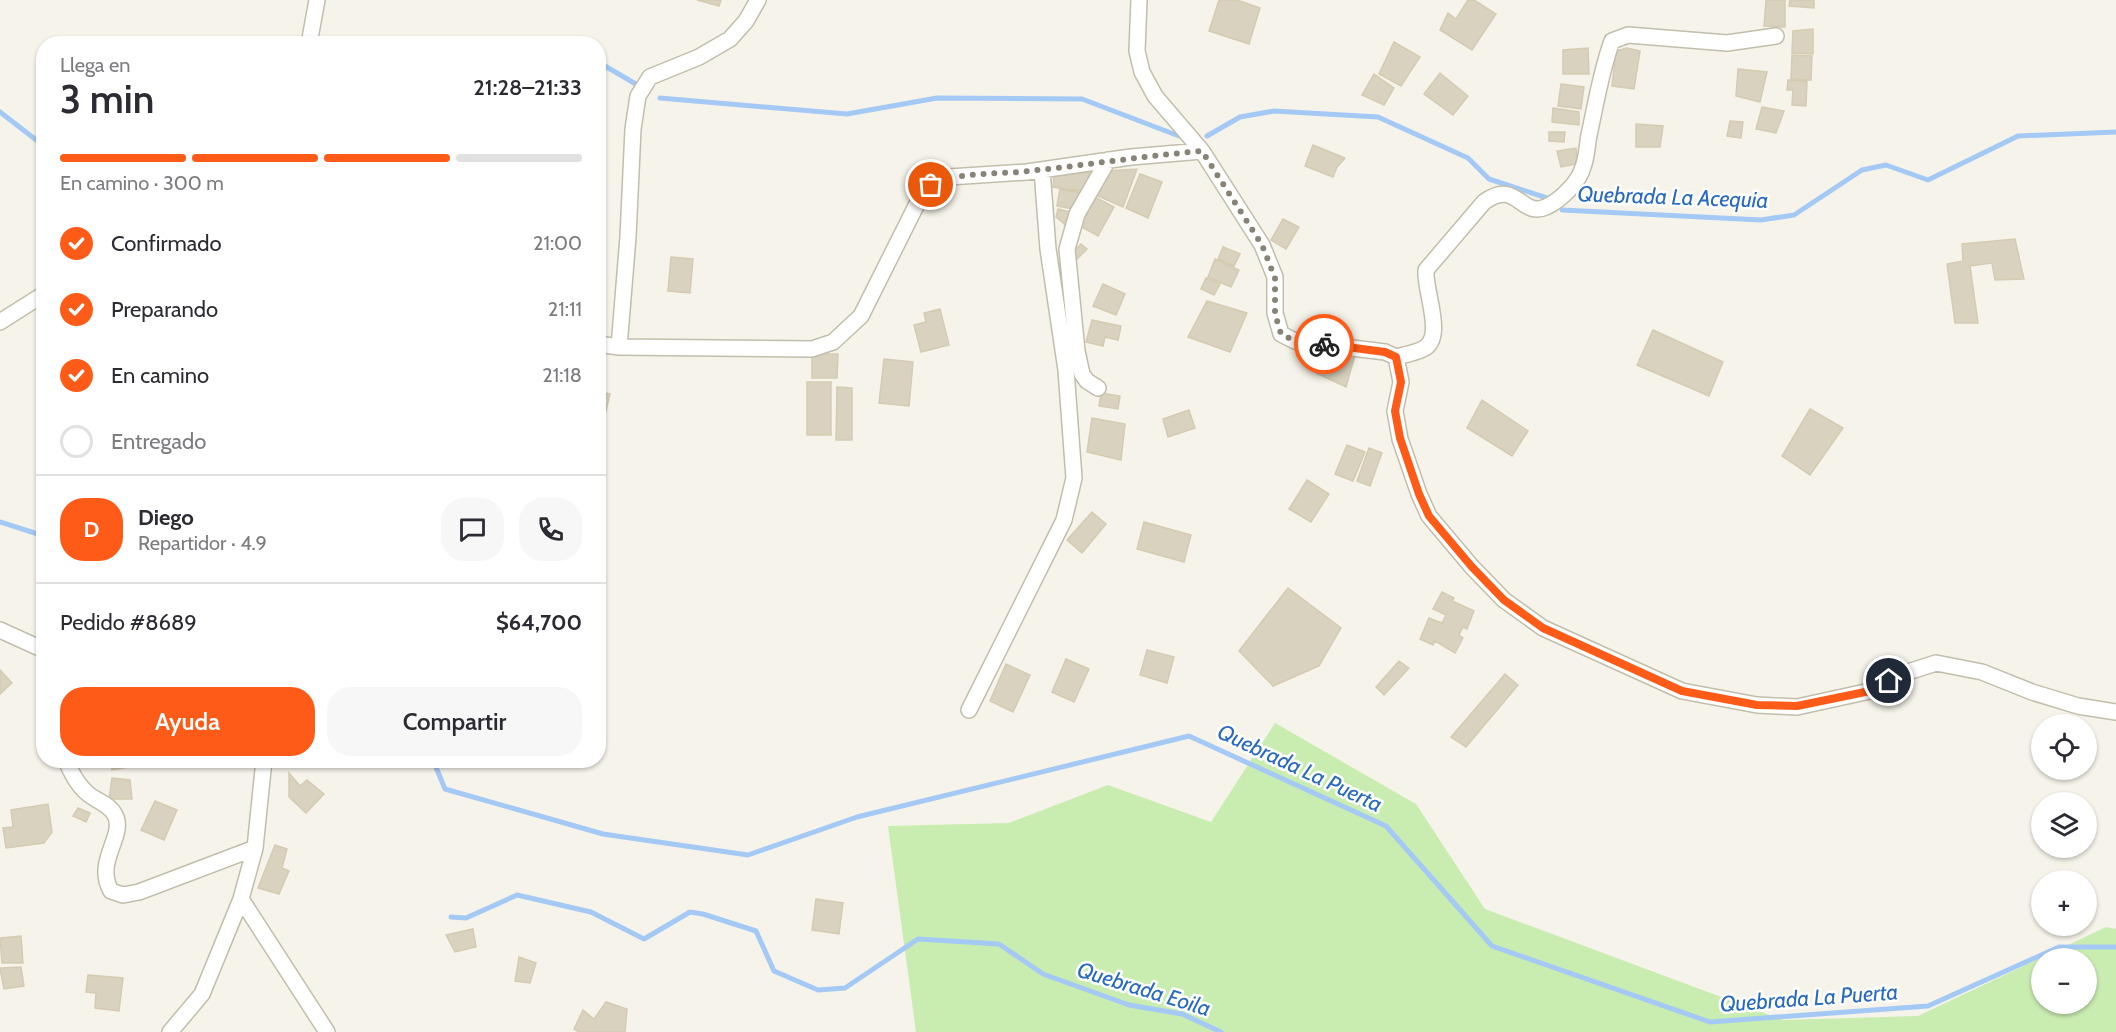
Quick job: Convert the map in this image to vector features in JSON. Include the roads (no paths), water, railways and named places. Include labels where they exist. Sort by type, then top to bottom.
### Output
[{"type":"street","points":[[311,36],[318,0]]},
{"type":"street","points":[[619,347],[628,237],[633,129],[638,96],[650,77],[699,57],[730,39],[746,21],[758,0]]},
{"type":"street","points":[[1139,0],[1137,51],[1142,72],[1155,96],[1202,151],[1262,245],[1275,278],[1275,314],[1281,334],[1295,341],[1385,352],[1396,357],[1424,349],[1433,339],[1434,324],[1425,280],[1426,270],[1484,202],[1494,195],[1507,193],[1532,209],[1546,207],[1573,187],[1583,168],[1603,65],[1612,41],[1628,35],[1726,43],[1776,36]]},
{"type":"street","points":[[606,345],[812,349],[833,342],[861,316],[920,198],[931,185],[949,177],[1042,170],[1108,160],[1202,151]]},
{"type":"street","points":[[1098,388],[1087,381],[1082,374],[1077,351],[1067,249],[1077,214],[1108,160]]},
{"type":"street","points":[[969,711],[1064,520],[1074,478],[1066,370],[1048,249],[1042,170]]},
{"type":"street","points":[[0,322],[36,299]]},
{"type":"street","points":[[1396,357],[1401,382],[1395,411],[1400,438],[1429,516],[1472,567],[1504,600],[1543,628],[1682,691],[1757,705],[1797,706],[1861,694],[1908,672],[1936,663],[1982,672],[2032,692],[2078,706],[2116,712]]},
{"type":"street","points":[[0,630],[36,646]]},
{"type":"street","points":[[71,768],[86,793],[108,807],[116,816],[117,827],[105,867],[105,880],[111,891],[123,895],[139,892],[255,848]]},
{"type":"street","points":[[167,1032],[202,994],[241,899],[255,848],[263,768]]},
{"type":"street","points":[[241,899],[327,1032]]},
{"type":"waterway","name":"Quebrada La Acequia","points":[[606,67],[641,87]]},
{"type":"waterway","name":"Quebrada La Acequia","points":[[660,98],[847,114],[937,98],[1082,99],[1179,136]]},
{"type":"waterway","name":"Quebrada La Acequia","points":[[1207,136],[1240,117],[1274,111],[1378,117],[1468,158],[1489,179],[1553,200]]},
{"type":"waterway","name":"Quebrada La Acequia","points":[[0,112],[36,140]]},
{"type":"waterway","name":"Quebrada La Acequia","points":[[1562,210],[1761,220],[1794,215],[1862,170],[1886,165],[1928,180],[2018,136],[2116,132]]},
{"type":"waterway","name":"Quebrada La Puerta","points":[[0,522],[36,533]]},
{"type":"waterway","name":"Quebrada La Puerta","points":[[436,768],[445,789],[603,834],[748,855],[857,817],[1189,736],[1386,826],[1492,946],[1710,1022],[1928,1006],[2059,947],[2116,947]]},
{"type":"waterway","name":"Quebrada Eoila","points":[[451,917],[466,918],[517,895],[591,912],[644,939],[690,912],[703,914],[756,931],[774,971],[818,990],[845,988],[918,939],[999,944],[1043,974],[1129,1005],[1182,1014],[1221,1032]]}]
